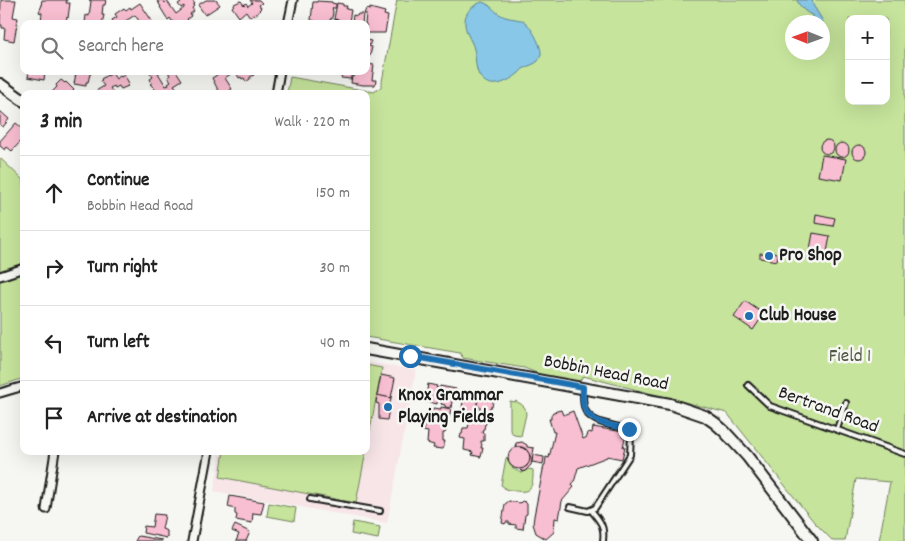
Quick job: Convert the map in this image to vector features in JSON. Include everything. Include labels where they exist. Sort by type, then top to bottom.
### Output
[{"type":"main road","points":[[0,84],[20,99]]},
{"type":"main road","name":"Bobbin Head Road","points":[[370,349],[670,404],[699,414],[715,423],[747,456],[812,541]]},
{"type":"street","points":[[289,20],[293,0]]},
{"type":"street","points":[[277,90],[279,75]]},
{"type":"street","points":[[0,276],[20,269]]},
{"type":"street","points":[[0,393],[20,387]]},
{"type":"street","points":[[46,509],[54,455]]},
{"type":"street","points":[[192,541],[208,455]]},
{"type":"lane","name":"Bertrand Road","points":[[748,386],[770,406],[905,454]]},
{"type":"lane","points":[[570,507],[588,511],[595,508],[630,455],[631,435],[629,429],[594,420],[589,416],[584,408],[583,387]]},
{"type":"lane","points":[[836,429],[846,403]]},
{"type":"lane","points":[[310,499],[380,511]]},
{"type":"lane","points":[[591,510],[602,523],[603,541]]},
{"type":"shaded area","name":"Knox Grammar Playing Fields","points":[[370,363],[416,370],[387,523],[214,491],[220,455],[370,455]]},
{"type":"green space","name":"Field 1","points":[[397,0],[905,0],[905,541],[879,541],[890,482],[856,479],[845,541],[833,541],[814,522],[727,413],[583,376],[575,388],[524,368],[463,358],[460,353],[370,338],[370,91],[374,92],[381,87]]},
{"type":"green space","points":[[290,77],[363,90],[288,90]]},
{"type":"green space","points":[[0,158],[20,177],[20,379],[0,386]]},
{"type":"green space","points":[[370,366],[382,368],[370,430]]},
{"type":"green space","points":[[510,401],[515,401],[525,408],[526,414],[521,436],[514,435],[510,430]]},
{"type":"green space","points":[[223,455],[365,455],[356,503],[220,477]]},
{"type":"green space","points":[[507,457],[510,465],[521,473],[529,469],[533,470],[530,488],[518,491],[505,489],[501,485]]},
{"type":"green space","points":[[269,503],[296,508],[294,521],[267,516]]},
{"type":"green space","points":[[353,522],[380,527],[378,539],[351,534]]},
{"type":"water","points":[[797,0],[812,0],[819,15],[807,13]]},
{"type":"water","points":[[482,2],[503,16],[526,23],[535,36],[541,50],[541,54],[536,62],[523,69],[510,80],[499,84],[488,83],[479,75],[474,47],[466,29],[466,15],[472,7]]},
{"type":"building","points":[[1,0],[16,0],[13,17],[18,18],[14,41],[4,39],[5,28],[2,28],[2,25],[0,25]]},
{"type":"building","points":[[42,0],[67,0],[66,3],[70,3],[68,18],[66,20],[41,20],[42,13],[39,12]]},
{"type":"building","points":[[89,0],[106,0],[105,5],[103,5],[103,20],[85,20],[86,15],[89,16],[91,1]]},
{"type":"building","points":[[157,0],[163,0],[165,3],[167,1],[176,14],[184,8],[184,6],[181,8],[178,4],[184,0],[192,0],[195,4],[192,8],[194,11],[190,14],[191,16],[188,20],[171,20],[170,18],[168,20]]},
{"type":"building","points":[[206,0],[216,0],[220,5],[205,15],[198,5]]},
{"type":"building","points":[[250,0],[259,0],[262,3],[259,5],[260,11],[250,17],[246,11],[239,17],[232,7],[241,1],[244,5],[246,3],[248,6],[252,3]]},
{"type":"building","points":[[313,2],[332,2],[336,4],[336,8],[332,8],[332,19],[311,20]]},
{"type":"building","points":[[140,3],[151,20],[138,20],[135,15],[127,20],[112,20],[117,17],[115,14],[124,8],[126,10],[130,7],[131,9]]},
{"type":"building","points":[[337,3],[347,6],[346,9],[351,10],[349,20],[334,19]]},
{"type":"building","points":[[370,8],[385,12],[384,15],[388,16],[385,33],[370,33],[370,20],[365,20],[366,14],[364,14],[366,9],[370,10]]},
{"type":"building","points":[[358,14],[363,14],[362,20],[352,20],[353,15],[357,16]]},
{"type":"building","points":[[370,64],[374,65],[372,80],[376,80],[375,85],[351,83],[352,76],[354,77],[354,75],[370,75]]},
{"type":"building","points":[[28,75],[45,75],[44,80],[28,77]]},
{"type":"building","points":[[76,75],[90,75],[86,86],[74,84]]},
{"type":"building","points":[[113,75],[116,79],[124,75],[129,83],[128,86],[121,89],[119,86],[115,88],[114,86],[110,88],[111,90],[98,90],[104,86],[100,81],[101,79]]},
{"type":"building","points":[[152,75],[159,75],[166,86],[171,81],[168,77],[170,75],[179,75],[182,80],[174,85],[178,90],[156,90],[150,84],[152,83],[150,79],[153,77]]},
{"type":"building","points":[[217,75],[229,75],[225,78],[232,89],[218,90],[212,78]]},
{"type":"building","points":[[238,75],[254,75],[246,82],[244,78],[239,78]]},
{"type":"building","points":[[341,75],[351,75],[351,79],[341,78]]},
{"type":"building","points":[[61,80],[74,90],[54,90],[57,87],[56,85]]},
{"type":"building","points":[[0,111],[9,119],[3,127],[0,125]]},
{"type":"building","points":[[16,123],[20,126],[20,142],[12,151],[7,147],[5,150],[0,146],[0,141]]},
{"type":"building","points":[[827,140],[832,142],[834,147],[832,152],[827,154],[822,152],[820,147],[822,142]]},
{"type":"building","points":[[842,143],[847,145],[849,150],[847,155],[842,157],[837,155],[835,150],[837,145]]},
{"type":"building","points":[[859,145],[864,147],[866,152],[864,157],[859,159],[854,157],[852,152],[854,147]]},
{"type":"building","points":[[822,155],[846,159],[842,180],[818,176]]},
{"type":"building","points":[[816,214],[835,218],[833,226],[815,223]]},
{"type":"building","points":[[813,233],[830,236],[825,263],[808,260]]},
{"type":"building","name":"Pro Shop","points":[[768,252],[778,253],[777,261],[760,258],[760,253],[768,254]]},
{"type":"building","name":"Club House","points":[[745,301],[764,314],[753,330],[734,317]]},
{"type":"building","points":[[381,375],[395,378],[391,398],[377,396]]},
{"type":"building","points":[[428,384],[437,386],[436,388],[440,388],[440,386],[456,389],[451,408],[441,404],[442,398],[438,398],[437,404],[425,401]]},
{"type":"building","points":[[466,391],[475,392],[474,396],[478,396],[474,412],[462,409]]},
{"type":"building","points":[[478,392],[494,395],[489,414],[483,413],[484,411],[480,410],[480,407],[477,406]]},
{"type":"building","points":[[377,395],[391,398],[387,420],[379,419],[379,404],[376,403]]},
{"type":"building","points":[[441,407],[451,409],[446,423],[446,431],[443,433],[443,441],[445,441],[443,449],[433,448],[434,445],[427,443],[428,432],[423,431],[426,420],[430,420],[433,408],[441,409]]},
{"type":"building","points":[[561,410],[563,415],[573,411],[583,439],[587,437],[588,432],[592,433],[593,427],[623,432],[622,437],[625,438],[623,447],[625,447],[622,459],[607,456],[578,468],[572,485],[574,487],[562,501],[559,519],[555,518],[554,532],[546,539],[536,533],[533,524],[544,465],[546,457],[549,458],[555,432],[553,432],[549,419],[551,419],[553,412]]},
{"type":"building","points":[[471,415],[487,417],[482,433],[484,433],[484,441],[481,441],[481,448],[483,448],[481,457],[472,455],[473,452],[464,450],[465,439],[460,438],[463,428],[468,428]]},
{"type":"building","points":[[522,442],[527,447],[534,448],[531,465],[522,472],[521,469],[527,466],[530,455],[526,449],[515,447],[516,443]]},
{"type":"building","points":[[519,447],[527,450],[530,458],[527,466],[519,469],[511,466],[508,458],[511,450]]},
{"type":"building","points":[[533,455],[544,457],[543,464],[532,462]]},
{"type":"building","points":[[230,496],[264,502],[261,514],[253,513],[252,523],[236,520],[235,509],[228,507]]},
{"type":"building","points":[[509,501],[520,503],[522,501],[527,504],[527,514],[525,515],[523,529],[516,528],[516,525],[509,524],[509,522],[502,523],[505,504]]},
{"type":"building","points":[[154,514],[165,515],[162,529],[167,531],[167,538],[143,533],[144,526],[152,527]]},
{"type":"building","points":[[235,525],[250,532],[246,541],[236,541],[239,534],[232,531]]},
{"type":"building","points":[[138,536],[162,540],[162,541],[135,541]]},
{"type":"place","name":"Pro Shop","points":[[769,256]]},
{"type":"place","name":"Club House","points":[[749,316]]},
{"type":"place","name":"Knox Grammar Playing Fields","points":[[388,407]]},
{"type":"route","points":[[410,356],[583,387],[584,408],[589,416],[594,420],[629,429]]}]
